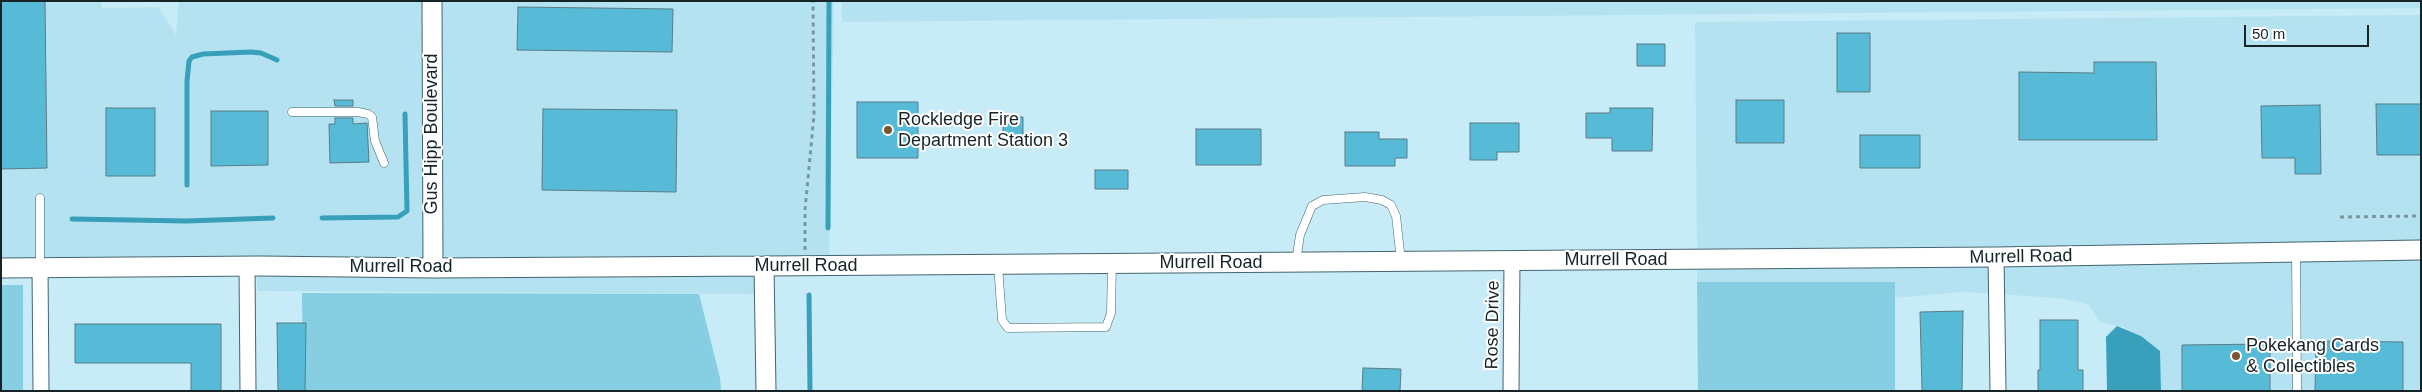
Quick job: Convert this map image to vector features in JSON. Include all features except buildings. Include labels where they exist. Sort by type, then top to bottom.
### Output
[{"type":"street","name":"Gus Hipp Boulevard","points":[[432,1],[433,268]]},
{"type":"street","name":"Murrell Road","points":[[1,268],[805,266],[1996,257],[2421,250]]},
{"type":"street","points":[[1996,257],[1998,391]]},
{"type":"street","name":"Rose Drive","points":[[1511,391],[1512,260]]},
{"type":"street","points":[[247,266],[248,391]]},
{"type":"street","points":[[764,266],[766,391]]},
{"type":"street","points":[[40,267],[41,391]]},
{"type":"lane","points":[[292,112],[358,112],[368,114],[372,117],[375,141],[384,163]]},
{"type":"lane","points":[[1296,262],[1300,235],[1312,206],[1323,200],[1365,197],[1382,200],[1391,205],[1396,216],[1401,261]]},
{"type":"lane","points":[[40,198],[40,267]]},
{"type":"lane","points":[[2296,252],[2297,391]]},
{"type":"lane","points":[[998,264],[1002,320],[1008,328],[1106,327],[1111,313],[1112,263]]},
{"type":"path","points":[[805,266],[805,210],[814,114],[813,1]]},
{"type":"path","points":[[2340,217],[2421,216]]},
{"type":"shaded area","points":[[1,1],[101,1],[102,8],[158,7],[176,35],[179,1],[422,1],[423,259],[1,259]]},
{"type":"shaded area","points":[[442,1],[834,1],[829,257],[442,259]]},
{"type":"shaded area","points":[[842,1],[2421,1],[2421,8],[842,22]]},
{"type":"shaded area","points":[[2421,15],[2421,242],[1996,249],[1697,251],[1695,22]]},
{"type":"shaded area","points":[[2421,259],[2421,391],[2161,391],[2160,351],[2141,336],[2123,327],[2100,322],[2088,304],[2059,298],[1962,292],[1895,298],[1895,282],[1697,282],[1697,268]]},
{"type":"shaded area","points":[[257,274],[755,275],[755,294],[257,291]]},
{"type":"shaded area","points":[[1697,282],[1895,282],[1895,391],[1698,391]]},
{"type":"shaded area","points":[[1,285],[23,285],[23,391],[1,391]]},
{"type":"shaded area","points":[[302,293],[699,294],[720,378],[721,391],[303,391]]},
{"type":"shaded area","points":[[2117,326],[2141,336],[2160,351],[2161,391],[2107,391],[2106,337]]},
{"type":"waterway","points":[[828,228],[829,1]]},
{"type":"waterway","points":[[187,185],[187,81],[189,61],[192,57],[203,54],[251,52],[261,53],[277,60]]},
{"type":"waterway","points":[[322,218],[398,217],[407,211],[405,114]]},
{"type":"waterway","points":[[72,219],[187,221],[273,218]]},
{"type":"waterway","points":[[809,295],[810,391]]},
{"type":"place","name":"Rockledge Fire Department Station 3","points":[[888,130]]},
{"type":"place","name":"Pokekang Cards & Collectibles","points":[[2236,356]]}]
